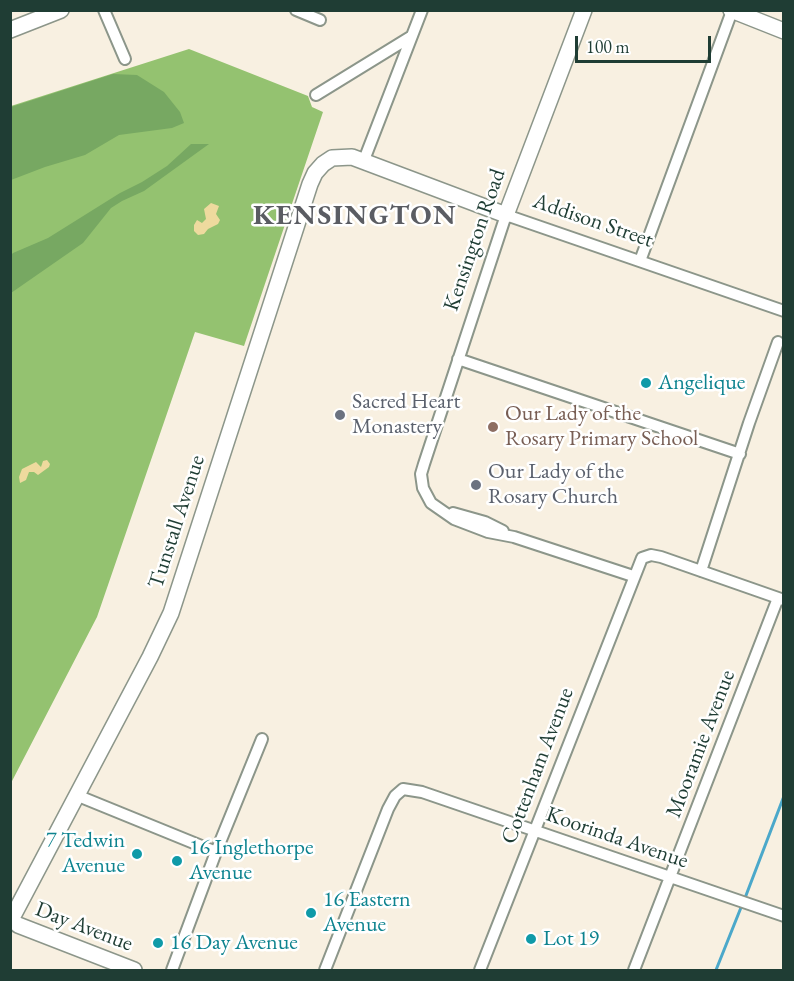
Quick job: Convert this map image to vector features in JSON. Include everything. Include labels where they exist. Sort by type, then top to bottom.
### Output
[{"type":"street","points":[[10,30],[61,10]]},
{"type":"street","points":[[104,10],[125,58]]},
{"type":"street","points":[[296,10],[320,20]]},
{"type":"street","points":[[364,160],[422,10]]},
{"type":"street","name":"Kensington Road","points":[[584,10],[506,215],[423,464],[423,488],[431,503],[441,511],[485,522],[514,537],[633,576]]},
{"type":"street","points":[[639,261],[732,11],[783,31]]},
{"type":"street","points":[[315,95],[412,36]]},
{"type":"street","name":"Tunstall Avenue","points":[[13,922],[76,795],[171,614],[310,184],[323,164],[332,158],[352,157],[364,160]]},
{"type":"street","name":"Addison Street","points":[[364,160],[506,215],[781,308]]},
{"type":"street","points":[[700,571],[778,342]]},
{"type":"street","points":[[458,360],[740,454]]},
{"type":"street","points":[[633,576],[642,558],[651,555],[781,599]]},
{"type":"street","name":"Cottenham Avenue","points":[[480,970],[633,576]]},
{"type":"street","name":"Mooramie Avenue","points":[[634,970],[781,599]]},
{"type":"street","points":[[171,970],[262,739]]},
{"type":"street","name":"Koorinda Avenue","points":[[325,970],[388,809],[395,796],[403,789],[422,792],[783,916]]},
{"type":"street","points":[[76,795],[216,852]]},
{"type":"street","name":"Day Avenue","points":[[13,922],[134,970]]},
{"type":"green space","points":[[189,49],[308,96],[312,107],[323,112],[244,346],[195,332],[97,617],[11,783],[11,106]]},
{"type":"green space","points":[[113,74],[137,75],[164,92],[180,112],[184,123],[172,128],[119,135],[85,155],[11,180],[11,107]]},
{"type":"green space","points":[[191,144],[209,144],[144,191],[111,208],[83,243],[11,293],[11,255],[13,253],[48,238],[120,193],[142,182],[167,166]]},
{"type":"sand","points":[[211,203],[219,206],[216,214],[220,220],[204,234],[198,235],[194,231],[194,225],[197,220],[202,223],[206,219],[204,209]]},
{"type":"sand","points":[[47,460],[49,467],[38,475],[29,472],[26,480],[20,483],[19,477],[22,469],[36,462],[41,467],[43,461]]},
{"type":"waterway","points":[[745,898],[784,796]]},
{"type":"waterway","points":[[716,970],[742,905]]},
{"type":"place","name":"Angelique","points":[[646,383]]},
{"type":"place","name":"Sacred Heart Monastery","points":[[340,415]]},
{"type":"place","name":"Our Lady of the Rosary Primary School","points":[[493,427]]},
{"type":"place","name":"Our Lady of the Rosary Church","points":[[476,485]]},
{"type":"place","name":"7 Tedwin Avenue","points":[[137,854]]},
{"type":"place","name":"16 Inglethorpe Avenue","points":[[177,861]]},
{"type":"place","name":"16 Eastern Avenue","points":[[311,913]]},
{"type":"place","name":"Lot 19","points":[[531,939]]},
{"type":"place","name":"16 Day Avenue","points":[[158,943]]},
{"type":"district","name":"KENSINGTON","points":[[355,216]]}]
